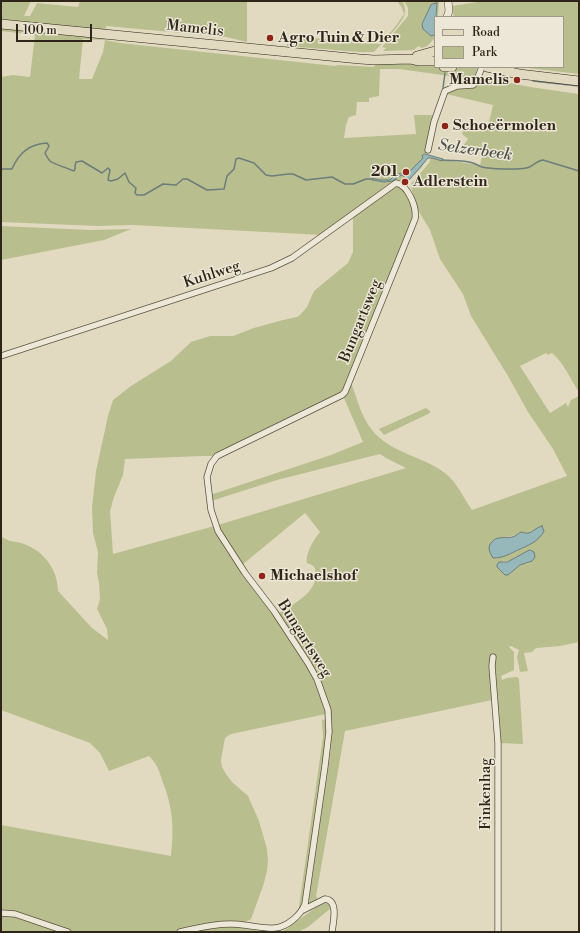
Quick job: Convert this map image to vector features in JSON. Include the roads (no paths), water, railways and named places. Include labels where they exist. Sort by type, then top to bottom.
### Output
[{"type":"main road","name":"Mamelis","points":[[1,24],[364,60],[410,59],[418,61],[434,61]]},
{"type":"main road","name":"Mamelis","points":[[410,59],[434,51]]},
{"type":"main road","points":[[492,68],[519,74],[579,81]]},
{"type":"street","points":[[448,1],[449,15]]},
{"type":"street","points":[[428,150],[434,122],[445,91],[457,86],[473,85],[476,82],[482,68]]},
{"type":"street","name":"Kuhlweg","points":[[1,356],[271,268],[292,258],[396,183],[409,193]]},
{"type":"street","name":"Bungartsweg","points":[[303,910],[311,868],[325,766],[329,732],[328,710],[308,663],[274,611],[245,573],[218,531],[211,510],[206,477],[211,464],[217,456],[342,395],[345,392],[414,222],[416,215],[409,193]]},
{"type":"street","name":"Finkenhag","points":[[493,656],[498,743],[498,932]]},
{"type":"street","points":[[180,932],[196,928],[243,924],[275,928],[288,923],[303,910],[325,899],[329,899],[332,902],[334,909],[332,932]]},
{"type":"street","points":[[1,912],[14,914],[68,932]]},
{"type":"water","points":[[437,3],[436,16],[434,16],[434,35],[431,36],[423,29],[422,24],[431,5]]},
{"type":"water","points":[[425,154],[443,159],[442,161],[428,158],[408,180],[402,175],[393,181],[384,182],[372,180],[372,178],[390,180],[395,175],[410,171]]},
{"type":"water","points":[[542,526],[544,531],[533,543],[506,556],[493,558],[489,549],[493,540],[516,536],[521,532],[530,533]]},
{"type":"water","points":[[530,550],[534,552],[535,557],[532,561],[520,565],[508,575],[505,575],[497,567],[499,562],[507,562]]},
{"type":"waterway","points":[[443,88],[445,73]]},
{"type":"waterway","points":[[533,81],[579,86]]},
{"type":"waterway","name":"Selzerbeek","points":[[1,169],[12,169],[18,158],[25,150],[35,145],[47,143],[49,146],[45,153],[51,162],[74,171],[76,162],[82,161],[102,173],[108,168],[110,170],[108,180],[111,181],[118,179],[125,173],[129,182],[136,188],[135,193],[137,195],[144,195],[163,184],[176,185],[183,179],[187,179],[207,190],[224,189],[227,176],[234,169],[236,159],[239,158],[254,163],[266,175],[272,176],[293,174],[306,180],[332,177],[345,184],[353,184],[366,179],[373,179]]},
{"type":"waterway","name":"Selzerbeek","points":[[442,160],[469,162],[482,167],[497,169],[522,169],[543,160],[579,171]]},
{"type":"place","name":"Agro Tuin & Dier","points":[[270,38]]},
{"type":"place","name":"Mamelis","points":[[517,80]]},
{"type":"place","name":"Schoeërmolen","points":[[445,126]]},
{"type":"place","name":"201","points":[[406,172]]},
{"type":"place","name":"Adlerstein","points":[[405,182]]},
{"type":"place","name":"Michaelshof","points":[[262,576]]}]
